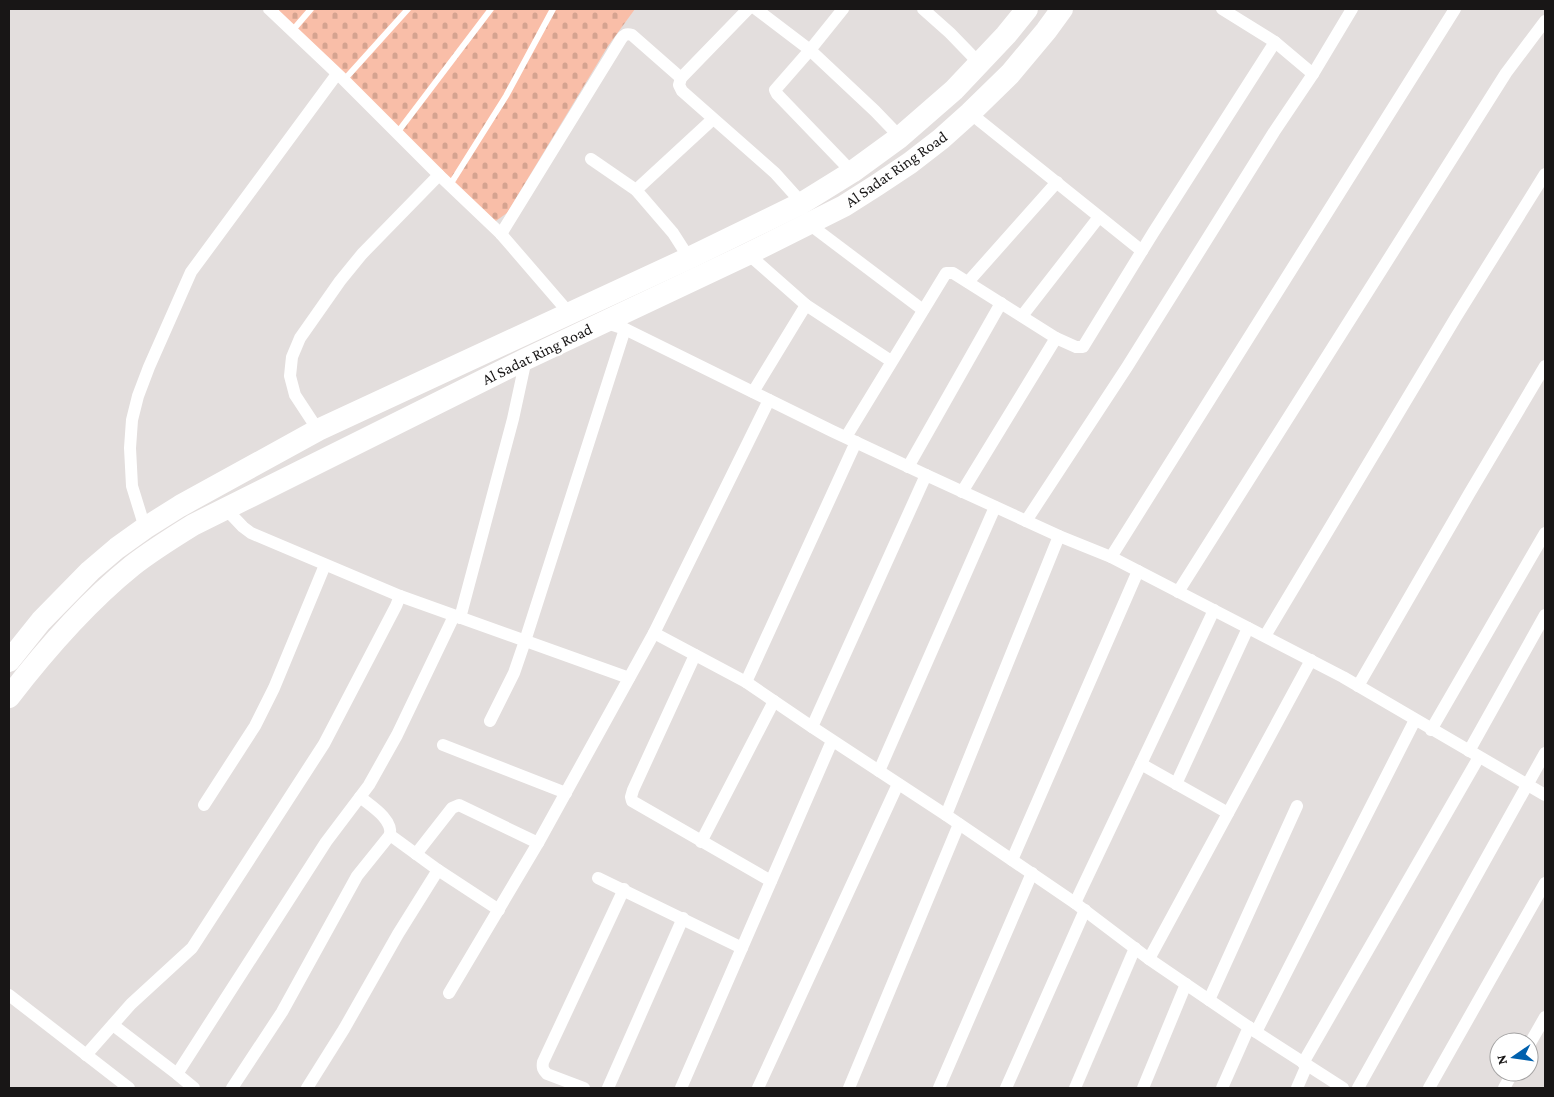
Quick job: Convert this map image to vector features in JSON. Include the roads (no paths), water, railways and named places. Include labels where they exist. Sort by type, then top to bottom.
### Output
[{"type":"highway","name":"Al Sadat Ring Road","points":[[9,661],[71,589],[110,554],[145,528],[215,486],[318,430],[570,314],[802,203],[852,172],[928,114],[980,64],[1027,9]]},
{"type":"highway","name":"Al Sadat Ring Road","points":[[9,697],[55,640],[106,589],[162,544],[193,525],[526,359],[614,325],[844,206],[902,169],[970,114],[1010,74],[1062,9]]},
{"type":"highway","points":[[350,415],[347,419],[346,429],[351,438],[360,441]]},
{"type":"street","points":[[269,9],[398,132],[439,175],[501,234],[570,314]]},
{"type":"street","points":[[748,9],[681,78],[679,85],[682,91],[775,173],[802,203]]},
{"type":"street","points":[[756,9],[810,50],[900,137]]},
{"type":"street","points":[[844,9],[775,90],[852,172]]},
{"type":"street","points":[[923,9],[980,64]]},
{"type":"street","points":[[1222,9],[1275,42],[1313,74]]},
{"type":"street","points":[[1026,521],[1127,367],[1274,132],[1313,74],[1352,9]]},
{"type":"street","points":[[1111,557],[1455,9]]},
{"type":"street","points":[[1178,592],[1506,73],[1545,21]]},
{"type":"street","points":[[501,234],[576,109],[625,34],[632,35],[681,78]]},
{"type":"street","points":[[746,682],[851,440],[891,362],[946,273],[953,273],[1056,338],[1076,348],[1083,347],[1275,42]]},
{"type":"street","points":[[145,528],[132,486],[130,448],[132,420],[138,396],[149,367],[191,272],[340,77]]},
{"type":"street","points":[[970,114],[1142,251]]},
{"type":"street","points":[[636,190],[713,119]]},
{"type":"street","points":[[591,159],[636,190],[673,233],[688,258]]},
{"type":"street","points":[[1265,636],[1451,326],[1545,174]]},
{"type":"street","points":[[318,430],[295,395],[290,376],[292,357],[300,338],[340,281],[362,254],[439,175]]},
{"type":"street","points":[[968,282],[1057,182]]},
{"type":"street","points":[[1022,316],[1099,216]]},
{"type":"street","points":[[809,224],[923,310]]},
{"type":"street","points":[[748,254],[806,305],[891,362]]},
{"type":"street","points":[[908,467],[1001,303]]},
{"type":"street","points":[[752,392],[806,305]]},
{"type":"street","points":[[490,721],[514,673],[525,641],[614,325],[926,476],[1059,536],[1111,557],[1311,660],[1545,795]]},
{"type":"street","points":[[962,492],[1056,338]]},
{"type":"street","points":[[177,1074],[326,842],[369,786],[457,617],[513,419],[526,359]]},
{"type":"street","points":[[1358,686],[1545,366]]},
{"type":"street","points":[[449,993],[538,844],[654,633],[770,400]]},
{"type":"street","points":[[812,728],[926,476]]},
{"type":"street","points":[[879,771],[995,507]]},
{"type":"street","points":[[225,508],[251,533],[400,596],[629,678]]},
{"type":"street","points":[[1432,730],[1545,533]]},
{"type":"street","points":[[946,815],[1059,536]]},
{"type":"street","points":[[204,805],[255,726],[274,688],[325,564]]},
{"type":"street","points":[[1012,860],[1138,571]]},
{"type":"street","points":[[86,1055],[131,1004],[192,948],[324,744],[400,596]]},
{"type":"street","points":[[1006,1088],[1141,764],[1214,610]]},
{"type":"street","points":[[1297,1088],[1305,1064],[1474,754],[1545,615]]},
{"type":"street","points":[[1176,784],[1248,628]]},
{"type":"street","points":[[654,633],[746,682],[812,728],[1032,873],[1149,959],[1342,1088]]},
{"type":"street","points":[[695,655],[632,790],[631,797],[634,804],[771,881]]},
{"type":"street","points":[[1149,959],[1311,660]]},
{"type":"street","points":[[701,842],[774,701]]},
{"type":"street","points":[[1222,1088],[1415,720]]},
{"type":"street","points":[[681,1088],[832,741]]},
{"type":"street","points":[[443,745],[566,793]]},
{"type":"street","points":[[1358,1088],[1545,753]]},
{"type":"street","points":[[1141,764],[1228,813]]},
{"type":"street","points":[[758,1088],[898,784]]},
{"type":"street","points":[[232,1088],[282,1012],[357,876],[390,835],[389,825],[385,819],[360,797]]},
{"type":"street","points":[[416,854],[452,808],[459,805],[538,844]]},
{"type":"street","points":[[1209,1000],[1297,806]]},
{"type":"street","points":[[849,1088],[959,824]]},
{"type":"street","points":[[390,835],[438,870],[499,910]]},
{"type":"street","points":[[306,1088],[344,1029],[398,934],[438,870]]},
{"type":"street","points":[[939,1088],[1032,873]]},
{"type":"street","points":[[598,878],[742,948]]},
{"type":"street","points":[[1429,1088],[1545,883]]},
{"type":"street","points":[[584,1088],[547,1074],[543,1071],[543,1062],[624,889]]},
{"type":"street","points":[[608,1088],[683,918]]},
{"type":"street","points":[[1075,1088],[1134,948]]},
{"type":"street","points":[[1143,1088],[1186,984]]},
{"type":"street","points":[[9,995],[129,1088]]},
{"type":"street","points":[[1536,1032],[1545,1017]]},
{"type":"street","points":[[113,1026],[194,1088]]},
{"type":"lane","points":[[292,31],[311,9]]},
{"type":"lane","points":[[340,77],[408,9]]},
{"type":"lane","points":[[398,132],[491,9]]},
{"type":"lane","points":[[450,185],[506,96],[553,9]]}]
